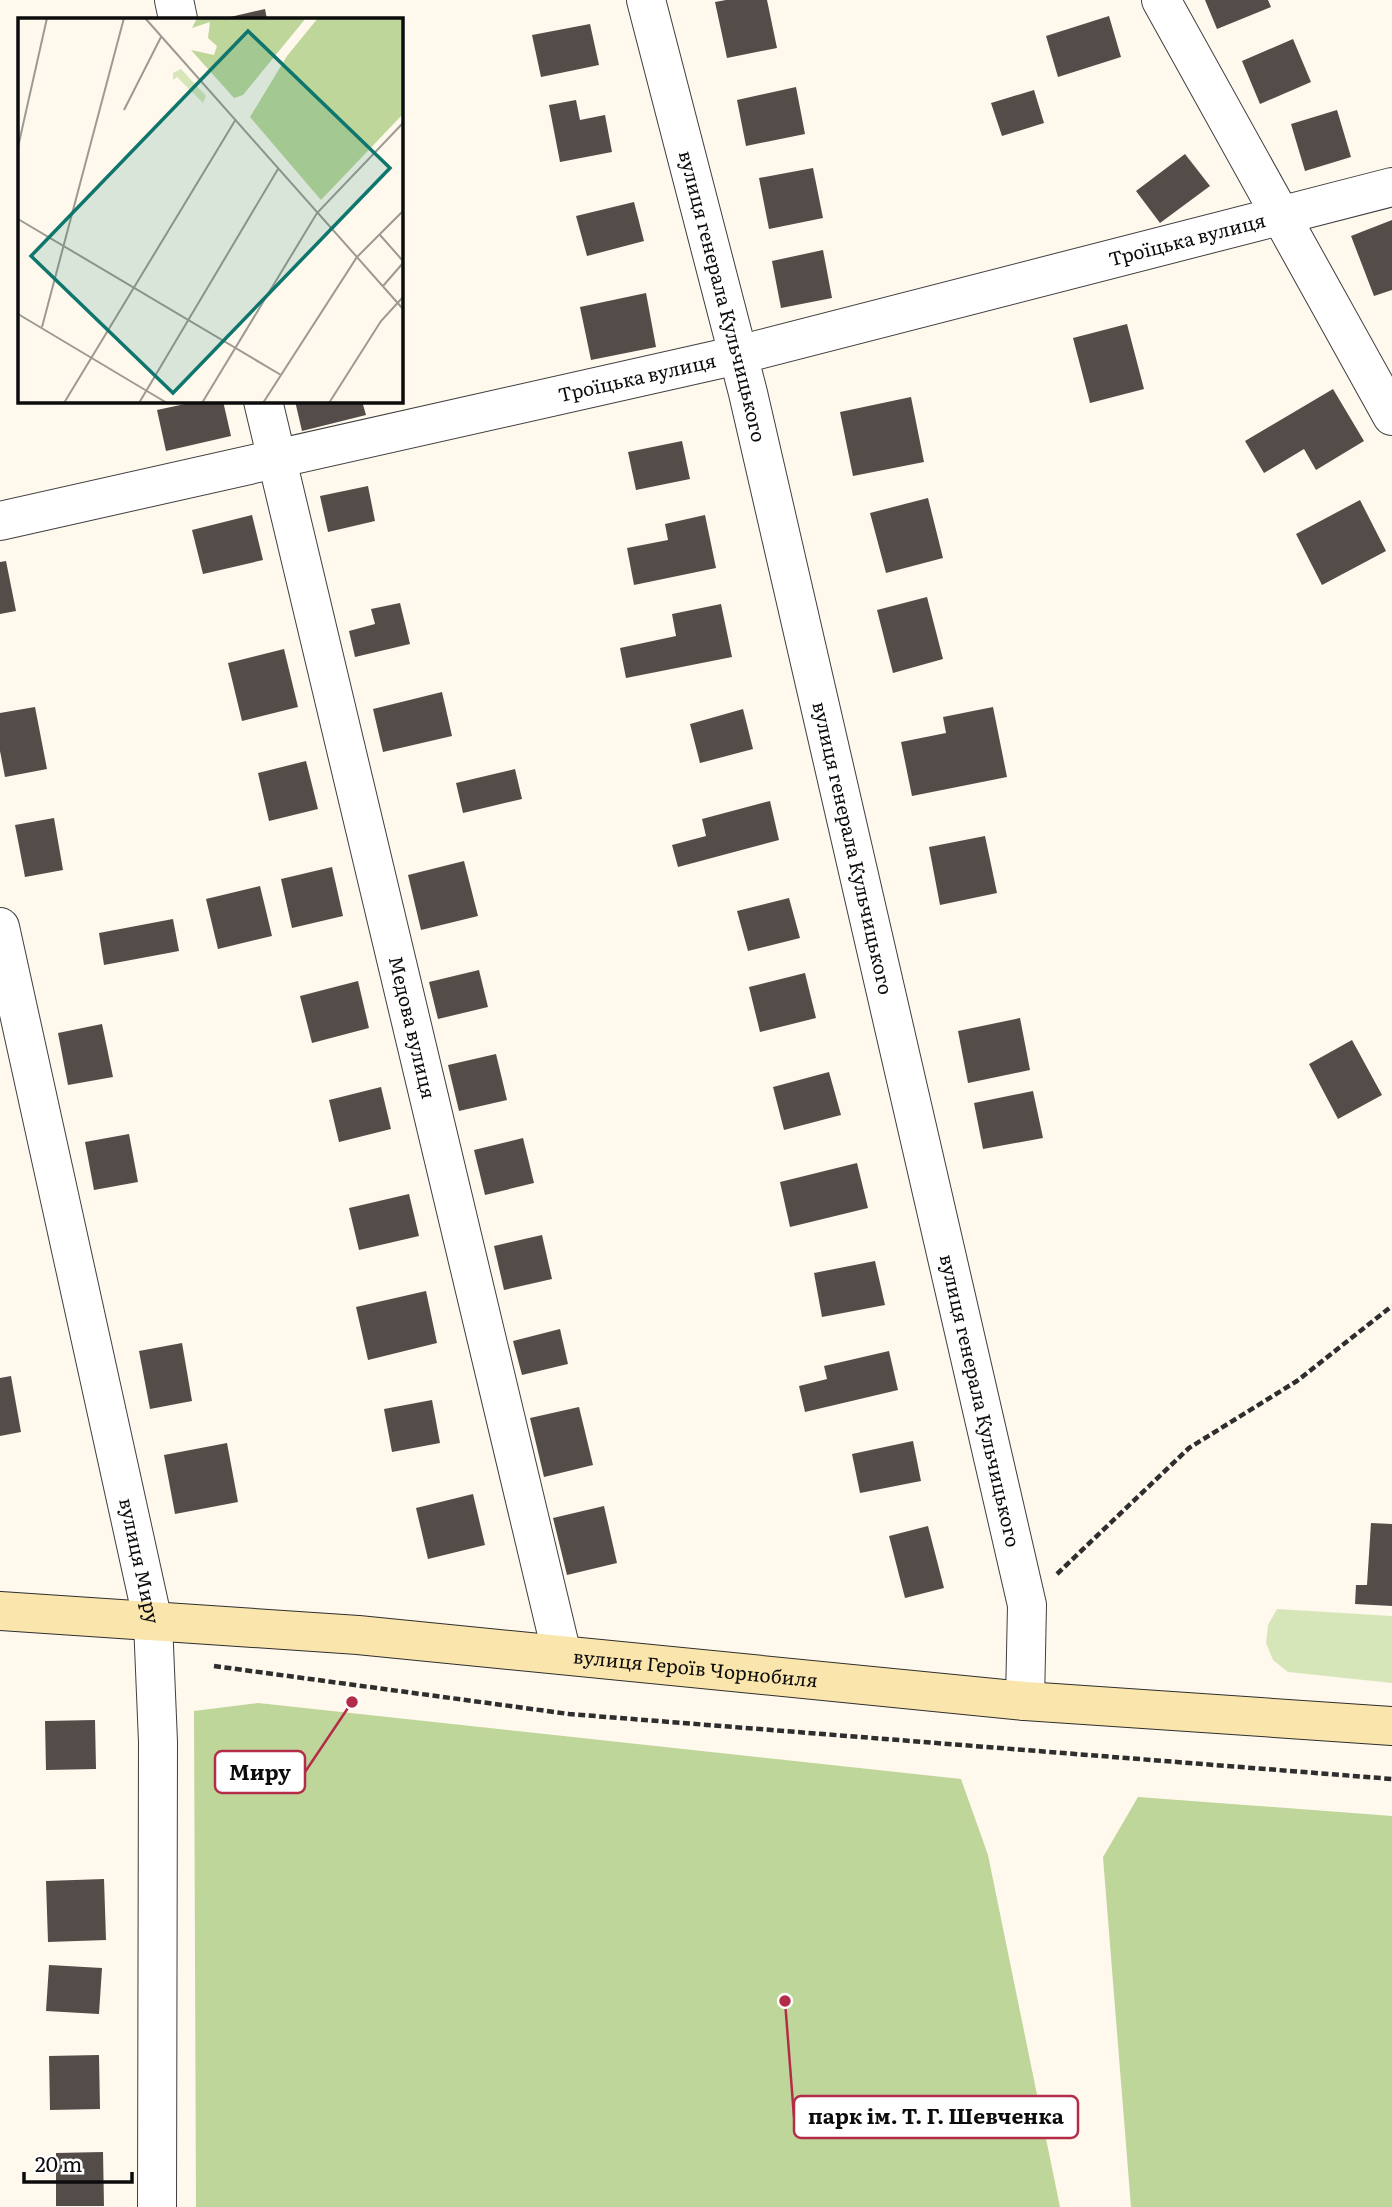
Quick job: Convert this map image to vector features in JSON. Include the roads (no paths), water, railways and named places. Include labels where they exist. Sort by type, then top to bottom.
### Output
[{"type":"street","points":[[174,0],[178,18]]},
{"type":"street","name":"вулиця генерала Кульчицького","points":[[646,0],[738,355],[1027,1605],[1025,1701]]},
{"type":"street","points":[[1161,0],[1392,416]]},
{"type":"street","name":"Троїцька вулиця","points":[[0,521],[738,355],[1392,187]]},
{"type":"street","name":"Медова вулиця","points":[[263,402],[562,1655]]},
{"type":"street","name":"вулиця Миру","points":[[0,927],[153,1622],[158,1742],[157,2207]]},
{"type":"street","name":"вулиця Героїв Чорнобиля","points":[[0,1611],[358,1635],[1025,1701],[1392,1726]]},
{"type":"place","name":"Миру","points":[[352,1702]]},
{"type":"place","name":"парк ім. Т. Г. Шевченка","points":[[785,2001]]}]
